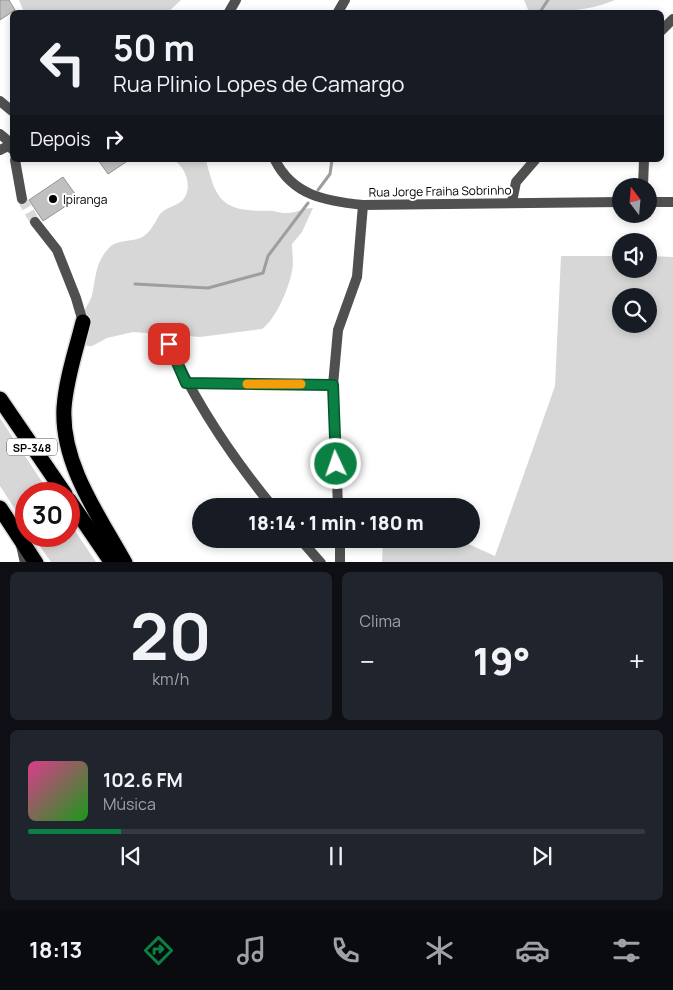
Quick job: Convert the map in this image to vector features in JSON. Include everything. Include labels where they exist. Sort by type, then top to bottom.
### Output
[{"type":"highway","points":[[83,322],[67,388],[65,430],[70,451],[87,495],[125,562]]},
{"type":"highway","name":"SP-348","points":[[0,399],[57,482]]},
{"type":"highway","points":[[0,508],[15,531]]},
{"type":"highway","points":[[0,513],[15,532]]},
{"type":"highway","points":[[80,516],[112,562]]},
{"type":"highway","points":[[26,547],[36,562]]},
{"type":"street","points":[[664,28],[673,19]]},
{"type":"street","points":[[0,101],[10,109]]},
{"type":"street","points":[[0,134],[10,144]]},
{"type":"street","points":[[15,162],[22,199]]},
{"type":"street","name":"Rua Jorge Fraiha Sobrinho","points":[[276,162],[280,171],[291,182],[312,196],[329,201],[363,204],[612,202]]},
{"type":"street","points":[[512,202],[516,182],[533,162]]},
{"type":"street","points":[[643,178],[644,162]]},
{"type":"street","points":[[658,202],[673,202]]},
{"type":"street","points":[[338,498],[333,385],[338,330],[356,277],[363,204]]},
{"type":"street","points":[[36,222],[57,250],[76,298],[83,322]]},
{"type":"street","points":[[169,344],[186,383],[252,481],[266,498]]},
{"type":"street","points":[[186,383],[333,385]]},
{"type":"street","points":[[21,547],[25,562]]},
{"type":"street","points":[[308,548],[321,562]]},
{"type":"street","points":[[340,548],[340,562]]},
{"type":"shaded area","points":[[19,0],[181,0],[170,10],[23,10]]},
{"type":"shaded area","points":[[524,0],[615,0],[583,9],[528,10]]},
{"type":"shaded area","points":[[177,162],[207,162],[218,195],[231,206],[253,211],[285,213],[313,208],[302,232],[292,244],[292,271],[281,303],[272,318],[262,329],[200,337],[133,332],[107,338],[92,346],[87,346],[84,339],[83,316],[91,297],[101,259],[104,253],[113,245],[144,236],[151,229],[160,214],[183,200],[188,184],[185,173]]},
{"type":"shaded area","points":[[561,256],[612,256],[612,278],[657,278],[657,256],[673,257],[673,562],[382,562],[383,548],[477,548],[495,556],[555,386]]},
{"type":"shaded area","points":[[0,418],[42,482],[15,482],[15,509],[0,486]]},
{"type":"shaded area","points":[[80,538],[96,562],[51,562],[41,547],[80,547]]},
{"type":"building","points":[[0,0],[9,0],[15,10],[10,10],[10,13],[0,20]]},
{"type":"building","name":"Ipiranga","points":[[99,162],[126,162],[108,174]]},
{"type":"building","name":"Ipiranga","points":[[63,177],[78,198],[43,221],[29,200]]},
{"type":"waterway","points":[[541,10],[548,0]]},
{"type":"waterway","points":[[318,190],[330,174],[332,162]]},
{"type":"waterway","points":[[135,284],[208,288],[263,273],[268,256],[308,203]]},
{"type":"tunnel","points":[[22,199],[35,222]]},
{"type":"slow traffic","points":[[247,384],[301,384]]},
{"type":"place","name":"Ipiranga","points":[[53,199]]},
{"type":"route","points":[[169,344],[186,383],[333,385],[336,464]]}]
